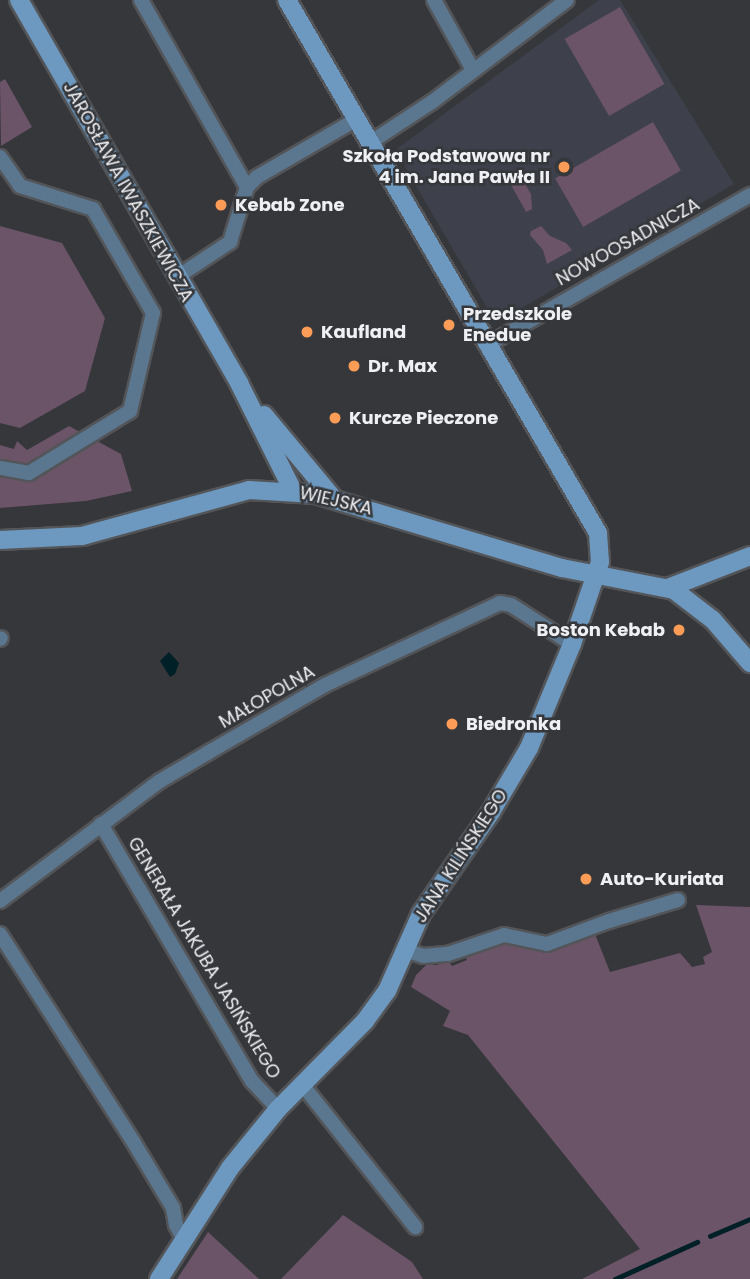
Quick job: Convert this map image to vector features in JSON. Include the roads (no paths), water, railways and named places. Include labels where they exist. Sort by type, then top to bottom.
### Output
[{"type":"street","name":"JAROSŁAWA IWASZKIEWICZA","points":[[19,0],[239,383],[294,491]]},
{"type":"street","points":[[141,0],[247,187]]},
{"type":"street","name":"JANA KILIŃSKIEGO","points":[[159,1279],[230,1168],[301,1083],[380,1002],[396,974],[421,914],[491,813],[529,748],[572,644],[601,553],[597,533],[287,0]]},
{"type":"street","points":[[434,0],[473,70]]},
{"type":"street","points":[[371,142],[432,102],[567,0]]},
{"type":"street","points":[[177,277],[230,242],[247,187],[268,168],[357,119]]},
{"type":"street","points":[[0,157],[20,186],[93,209],[153,313],[130,411],[29,473],[0,468]]},
{"type":"street","name":"NOWOOSADNICZA","points":[[489,344],[750,195]]},
{"type":"street","name":"JAROSŁAWA IWASZKIEWICZA","points":[[239,383],[299,460],[333,498]]},
{"type":"street","points":[[252,490],[270,470],[273,452]]},
{"type":"street","points":[[294,491],[302,479],[299,460]]},
{"type":"street","name":"WIEJSKA","points":[[0,540],[82,536],[138,523],[211,498],[252,490],[294,491],[333,498],[596,575],[667,588]]},
{"type":"street","points":[[667,588],[750,556]]},
{"type":"street","points":[[667,588],[686,597],[728,635],[750,663]]},
{"type":"street","name":"MAŁOPOLNA","points":[[0,901],[160,781],[325,685],[500,603],[511,605],[572,644]]},
{"type":"street","name":"GENERAŁA JAKUBA JASIŃSKIEGO","points":[[101,824],[252,1081],[278,1109]]},
{"type":"street","points":[[405,950],[423,956],[448,954],[504,934],[547,944],[608,921],[678,900]]},
{"type":"street","points":[[0,934],[173,1208],[176,1225],[184,1240]]},
{"type":"street","points":[[301,1083],[415,1227]]},
{"type":"street","points":[[173,1208],[195,1222]]},
{"type":"water","points":[[169,652],[179,663],[175,674],[170,677],[160,661]]},
{"type":"waterway","points":[[710,1236],[750,1219]]},
{"type":"waterway","points":[[615,1279],[697,1242]]},
{"type":"place","name":"Szkoła Podstawowa nr 4 im. Jana Pawła II","points":[[564,167]]},
{"type":"place","name":"Kebab Zone","points":[[221,205]]},
{"type":"place","name":"Przedszkole Enedue","points":[[449,325]]},
{"type":"place","name":"Kaufland","points":[[307,332]]},
{"type":"place","name":"Dr. Max","points":[[354,366]]},
{"type":"place","name":"Kurcze Pieczone","points":[[335,418]]},
{"type":"place","name":"Boston Kebab","points":[[679,630]]},
{"type":"place","name":"Biedronka","points":[[452,724]]},
{"type":"place","name":"Auto-Kuriata","points":[[586,879]]}]
